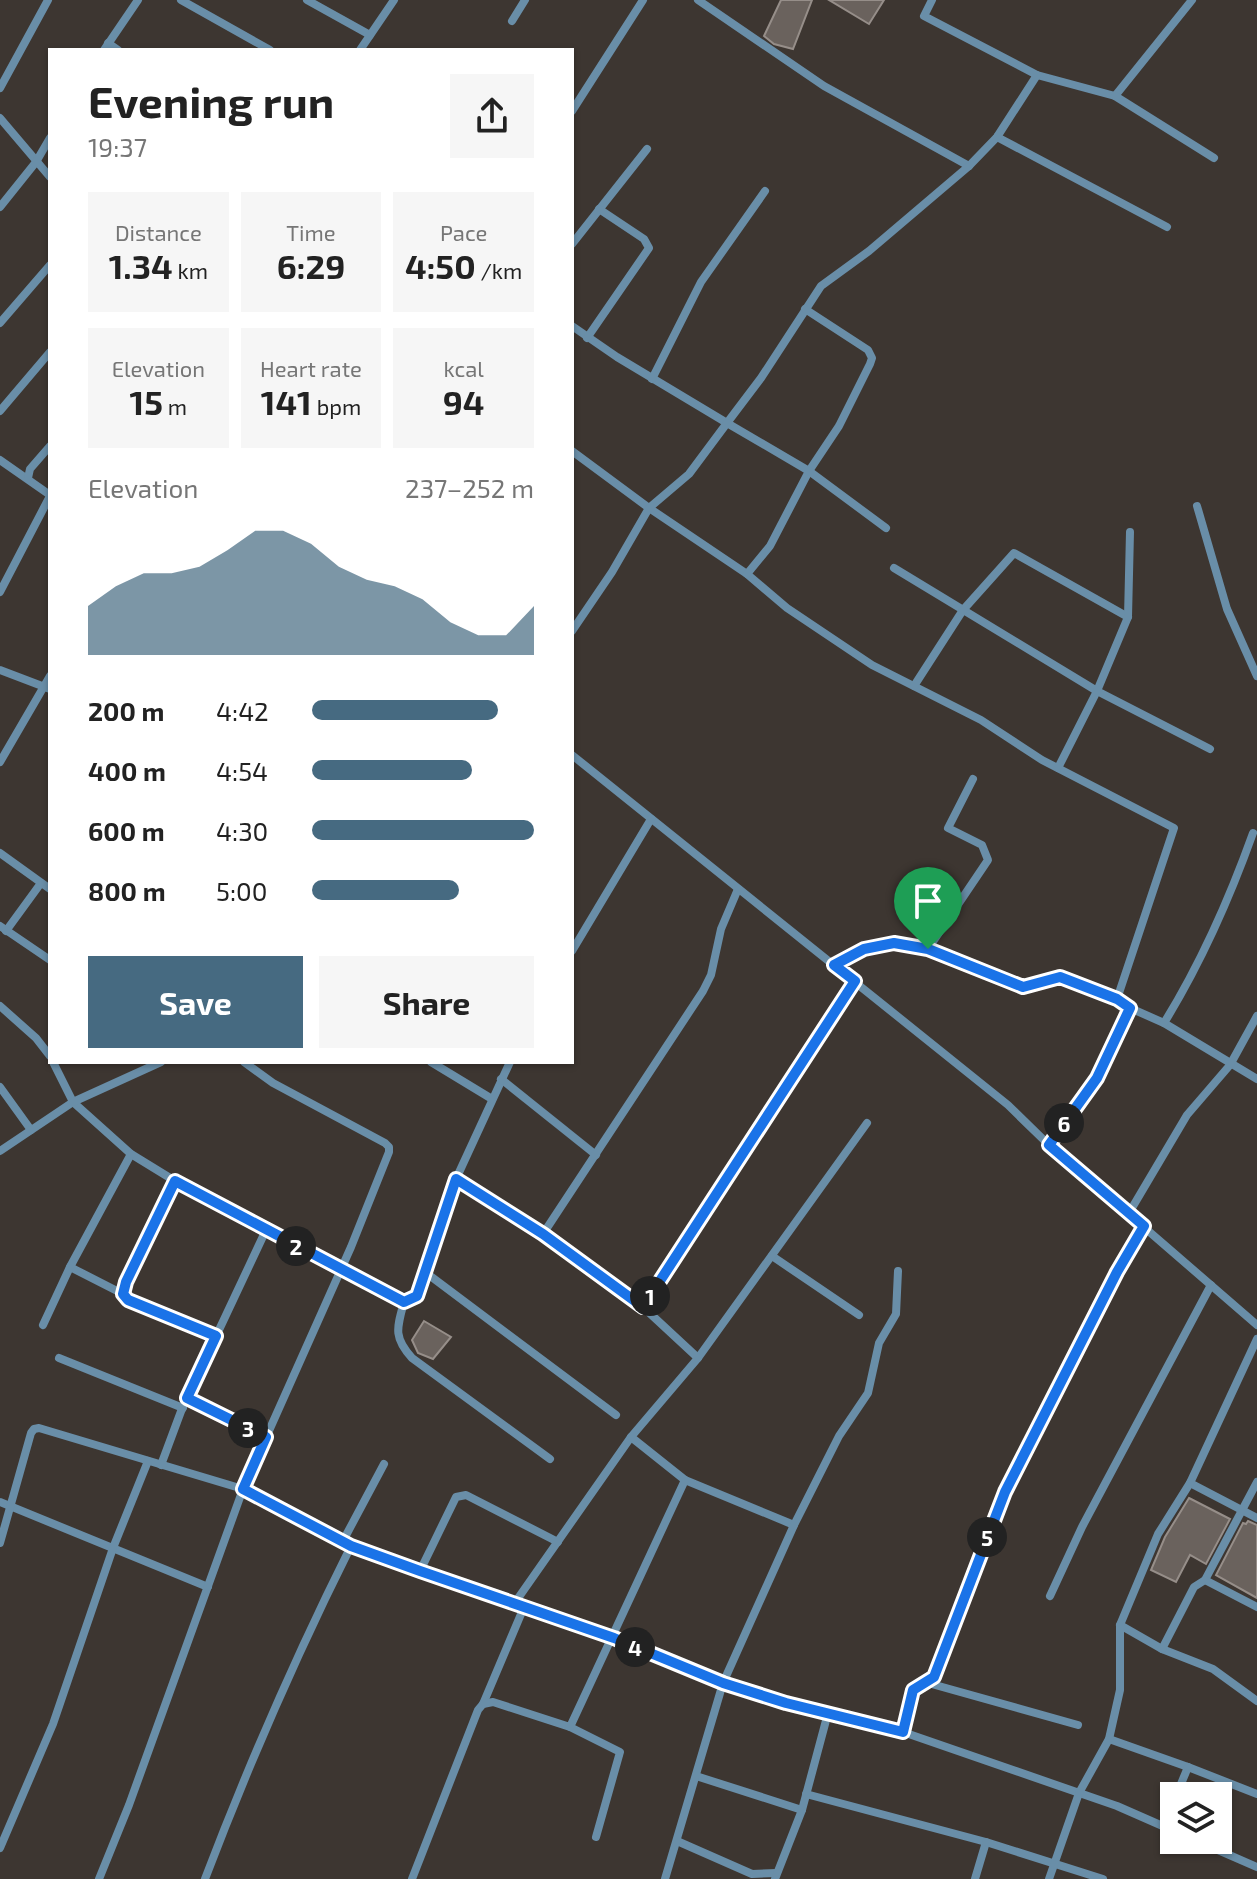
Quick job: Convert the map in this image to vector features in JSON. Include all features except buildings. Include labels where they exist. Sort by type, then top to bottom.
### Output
[{"type":"street","points":[[0,88],[48,0]]},
{"type":"street","points":[[106,47],[138,0]]},
{"type":"street","points":[[181,0],[266,48]]},
{"type":"street","points":[[307,0],[370,35]]},
{"type":"street","points":[[361,48],[394,0]]},
{"type":"street","points":[[512,21],[525,0]]},
{"type":"street","points":[[574,108],[643,0]]},
{"type":"street","points":[[698,0],[824,86],[969,166]]},
{"type":"street","points":[[932,0],[924,16],[1037,75],[1115,96],[1214,158]]},
{"type":"street","points":[[1115,96],[1192,0]]},
{"type":"street","points":[[574,628],[612,572],[649,508],[689,474],[761,378],[821,286],[880,242],[969,166],[997,137],[1037,75]]},
{"type":"street","points":[[0,118],[48,175]]},
{"type":"street","points":[[997,137],[1167,227]]},
{"type":"street","points":[[0,207],[36,162],[48,141]]},
{"type":"street","points":[[574,241],[647,149]]},
{"type":"street","points":[[652,379],[701,282],[765,191]]},
{"type":"street","points":[[587,338],[649,248],[644,239],[599,209]]},
{"type":"street","points":[[0,323],[48,267]]},
{"type":"street","points":[[747,574],[770,546],[809,471],[839,426],[872,358],[868,350],[805,309]]},
{"type":"street","points":[[574,328],[652,379],[809,471],[886,528]]},
{"type":"street","points":[[0,411],[48,354]]},
{"type":"street","points":[[28,478],[30,469],[48,448]]},
{"type":"street","points":[[574,452],[747,574],[787,608],[860,657],[981,720],[1058,768],[1174,828],[1117,999]]},
{"type":"street","points":[[0,460],[48,493]]},
{"type":"street","points":[[0,592],[48,499]]},
{"type":"street","points":[[1197,506],[1227,609],[1257,676]]},
{"type":"street","points":[[1058,768],[1097,691],[1128,617],[1130,532]]},
{"type":"street","points":[[914,686],[963,610],[1014,553],[1128,617]]},
{"type":"street","points":[[894,568],[1097,691],[1210,749]]},
{"type":"street","points":[[0,670],[46,688],[0,762]]},
{"type":"street","points":[[574,757],[1008,1105],[1049,1145],[1257,1325]]},
{"type":"street","points":[[928,949],[988,860],[982,845],[948,828],[973,779]]},
{"type":"street","points":[[574,948],[651,819]]},
{"type":"street","points":[[1164,1023],[1201,960],[1253,833]]},
{"type":"street","points":[[0,853],[48,888]]},
{"type":"street","points":[[41,883],[3,928],[48,959]]},
{"type":"street","points":[[543,1234],[703,991],[711,975],[721,929],[738,889]]},
{"type":"street","points":[[834,965],[864,949],[894,943],[928,949],[1023,987],[1060,977],[1117,999],[1164,1023],[1257,1079]]},
{"type":"street","points":[[643,1307],[855,981]]},
{"type":"street","points":[[0,1006],[36,1038],[48,1053]]},
{"type":"street","points":[[1049,1145],[1097,1078],[1130,1008]]},
{"type":"street","points":[[1129,1213],[1187,1115],[1230,1065],[1257,1016]]},
{"type":"street","points":[[54,1064],[73,1102],[131,1154],[175,1181],[404,1302]]},
{"type":"street","points":[[0,1151],[73,1102],[157,1064]]},
{"type":"street","points":[[99,1879],[129,1805],[243,1489],[340,1269],[389,1147],[273,1083],[247,1064]]},
{"type":"street","points":[[434,1064],[492,1099]]},
{"type":"street","points":[[404,1302],[417,1296],[456,1179],[509,1064]]},
{"type":"street","points":[[501,1079],[596,1155]]},
{"type":"street","points":[[0,1087],[31,1130]]},
{"type":"street","points":[[514,1604],[631,1437],[698,1358],[867,1123]]},
{"type":"street","points":[[43,1325],[70,1267],[131,1154]]},
{"type":"street","points":[[456,1179],[543,1234],[643,1307],[698,1358]]},
{"type":"street","points":[[123,1294],[175,1181]]},
{"type":"street","points":[[903,1732],[913,1690],[934,1677],[1005,1492],[1117,1272],[1144,1226]]},
{"type":"street","points":[[161,1465],[187,1398],[266,1230]]},
{"type":"street","points":[[772,1256],[859,1315]]},
{"type":"street","points":[[70,1267],[123,1294],[128,1300],[216,1336]]},
{"type":"street","points":[[665,1879],[723,1683],[794,1525],[839,1436],[868,1393],[879,1343],[896,1314],[898,1271]]},
{"type":"street","points":[[425,1272],[616,1415]]},
{"type":"street","points":[[1050,1596],[1082,1527],[1211,1285]]},
{"type":"street","points":[[404,1302],[397,1328],[399,1344],[412,1358],[550,1459]]},
{"type":"street","points":[[1049,1879],[1079,1793],[1109,1739],[1120,1690],[1120,1625],[1158,1534],[1190,1483],[1257,1339]]},
{"type":"street","points":[[59,1358],[183,1408]]},
{"type":"street","points":[[187,1398],[266,1437]]},
{"type":"street","points":[[0,1543],[4,1504],[34,1429],[243,1489],[347,1544],[614,1638],[723,1683],[786,1703],[903,1732],[1079,1793],[1160,1825]]},
{"type":"street","points":[[631,1437],[685,1480],[794,1525]]},
{"type":"street","points":[[0,1848],[53,1724],[113,1548],[148,1461]]},
{"type":"street","points":[[205,1879],[315,1617],[384,1464]]},
{"type":"street","points":[[570,1727],[685,1480]]},
{"type":"street","points":[[1162,1649],[1194,1587],[1205,1580],[1257,1482]]},
{"type":"street","points":[[1190,1483],[1257,1518]]},
{"type":"street","points":[[420,1571],[456,1497],[466,1495],[558,1542]]},
{"type":"street","points":[[4,1504],[208,1587]]},
{"type":"street","points":[[1205,1580],[1257,1607]]},
{"type":"street","points":[[412,1879],[478,1710],[524,1607]]},
{"type":"street","points":[[1120,1625],[1162,1649],[1213,1669],[1257,1701]]},
{"type":"street","points":[[928,1683],[1078,1725]]},
{"type":"street","points":[[483,1704],[493,1702],[570,1727],[620,1752],[596,1837]]},
{"type":"street","points":[[677,1841],[752,1874],[775,1876],[802,1810],[828,1713]]},
{"type":"street","points":[[1109,1739],[1257,1794]]},
{"type":"street","points":[[1182,1782],[1188,1767]]},
{"type":"street","points":[[696,1776],[802,1810]]},
{"type":"street","points":[[806,1794],[986,1842],[1103,1879]]},
{"type":"street","points":[[975,1879],[986,1842]]},
{"type":"street","points":[[1227,1854],[1257,1867]]},
{"type":"route","points":[[894,943],[928,949],[1023,987],[1060,977],[1117,999],[1130,1008],[1097,1078],[1049,1145],[1144,1226],[1117,1272],[1005,1492],[934,1677],[913,1690],[903,1732],[786,1703],[723,1683],[614,1638],[351,1546],[243,1489],[266,1437],[187,1398],[216,1336],[128,1300],[123,1294],[175,1181],[404,1302],[417,1296],[456,1179],[543,1234],[643,1307],[855,981],[834,965],[864,949],[894,943]]}]
